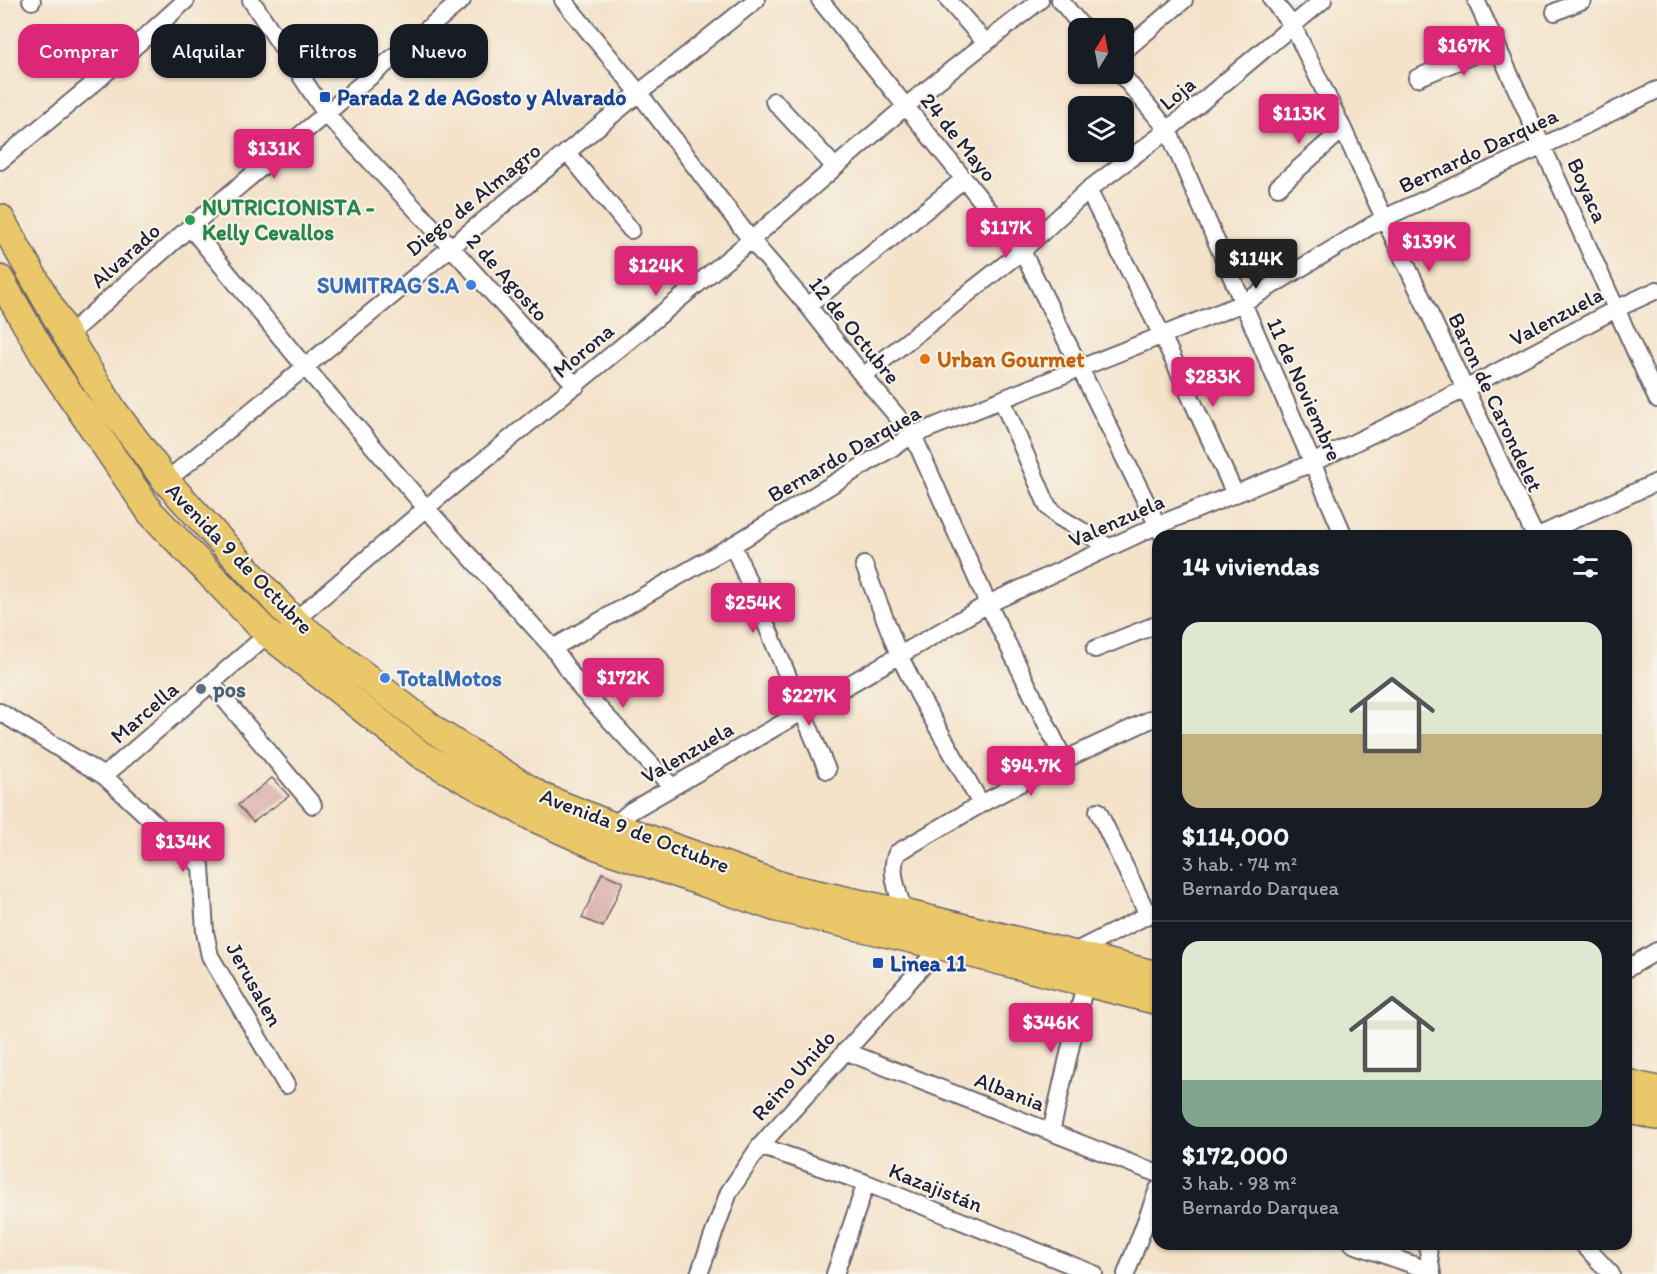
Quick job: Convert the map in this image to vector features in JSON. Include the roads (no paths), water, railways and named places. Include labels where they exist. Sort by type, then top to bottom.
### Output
[{"type":"main road","name":"Avenida 9 de Octubre","points":[[0,218],[67,336],[113,410],[166,481],[294,621],[437,732],[542,796],[613,826],[785,887],[904,913],[946,936],[1085,984],[1152,1000]]},
{"type":"main road","name":"Avenida 9 de Octubre","points":[[0,279],[48,362],[151,513],[268,634],[421,754],[532,817],[597,846],[777,908],[1069,955],[1152,974]]},
{"type":"main road","points":[[1632,1084],[1657,1090]]},
{"type":"main road","points":[[1632,1110],[1657,1116]]},
{"type":"street","points":[[0,161],[99,80],[186,0]]},
{"type":"street","name":"2 de Agosto","points":[[251,0],[326,114],[451,247],[576,386]]},
{"type":"street","name":"12 de Octubre","points":[[563,0],[639,93],[751,240],[913,435],[987,604],[1064,760]]},
{"type":"street","name":"Diego de Almagro","points":[[166,481],[639,93],[756,0]]},
{"type":"street","name":"24 de Mayo","points":[[820,0],[1022,251],[1161,530]]},
{"type":"street","points":[[948,0],[986,43]]},
{"type":"street","name":"Morona","points":[[294,621],[426,508],[751,240],[906,106],[1040,0]]},
{"type":"street","points":[[1060,0],[1075,18]]},
{"type":"street","points":[[1134,42],[1184,0]]},
{"type":"street","name":"Baron de Carondelet","points":[[1272,0],[1293,26],[1534,530]]},
{"type":"street","name":"Loja","points":[[863,376],[1022,251],[1088,190],[1168,130],[1323,0]]},
{"type":"street","name":"Boyaca","points":[[1476,0],[1657,399]]},
{"type":"street","points":[[1555,12],[1583,0]]},
{"type":"street","name":"Alvarado","points":[[67,336],[190,227],[459,1]]},
{"type":"street","points":[[1417,78],[1497,45]]},
{"type":"street","name":"11 de Noviembre","points":[[1129,84],[1168,130],[1341,530]]},
{"type":"street","name":"Bernardo Darquea","points":[[553,648],[734,544],[913,435],[1243,303],[1384,218],[1543,146],[1657,90]]},
{"type":"street","points":[[774,101],[835,168]]},
{"type":"street","points":[[1278,187],[1343,129]]},
{"type":"street","points":[[567,152],[631,230]]},
{"type":"street","points":[[808,306],[964,179]]},
{"type":"street","points":[[1088,190],[1162,336],[1235,494]]},
{"type":"street","points":[[190,227],[305,367],[426,508],[553,648],[582,690],[672,787]]},
{"type":"street","name":"Valenzuela","points":[[1161,530],[1235,494],[1312,463],[1465,389],[1616,309],[1657,290]]},
{"type":"street","points":[[1002,400],[1048,507],[1059,517],[1109,548]]},
{"type":"street","points":[[1550,530],[1657,482]]},
{"type":"street","name":"Valenzuela","points":[[613,826],[631,811],[987,604],[1109,548],[1152,533]]},
{"type":"street","points":[[734,544],[828,770]]},
{"type":"street","points":[[864,565],[899,655],[981,804]]},
{"type":"street","points":[[1095,649],[1152,626]]},
{"type":"street","name":"Marcella","points":[[104,776],[268,634]]},
{"type":"street","points":[[211,683],[313,805]]},
{"type":"street","name":"Jerusalen","points":[[0,712],[104,776],[201,866],[205,933],[210,956],[286,1085]]},
{"type":"street","points":[[904,913],[893,872],[893,862],[897,853],[981,804],[1064,760],[1152,719]]},
{"type":"street","points":[[1098,811],[1152,910]]},
{"type":"street","points":[[1069,955],[1152,913]]},
{"type":"street","name":"Reino Unido","points":[[699,1274],[729,1192],[760,1146],[946,936]]},
{"type":"street","points":[[1632,966],[1657,951]]},
{"type":"street","points":[[1051,1132],[1085,984]]},
{"type":"street","name":"Albania","points":[[845,1051],[1152,1172]]},
{"type":"street","name":"Kazajistán","points":[[760,1146],[866,1183],[1094,1274]]},
{"type":"street","points":[[835,1274],[866,1183]]},
{"type":"street","points":[[1126,1274],[1152,1205]]},
{"type":"street","points":[[1370,1250],[1431,1272],[1428,1250]]},
{"type":"street","points":[[1589,1250],[1611,1274]]},
{"type":"place","name":"Parada 2 de AGosto y Alvarado","points":[[325,97]]},
{"type":"place","name":"NUTRICIONISTA - Kelly Cevallos","points":[[190,220]]},
{"type":"place","name":"SUMITRAG S.A","points":[[471,285]]},
{"type":"place","name":"Urban Gourmet","points":[[925,359]]},
{"type":"place","name":"TotalMotos","points":[[385,678]]},
{"type":"place","name":"pos","points":[[201,689]]},
{"type":"place","name":"Linea 11","points":[[878,963]]}]
